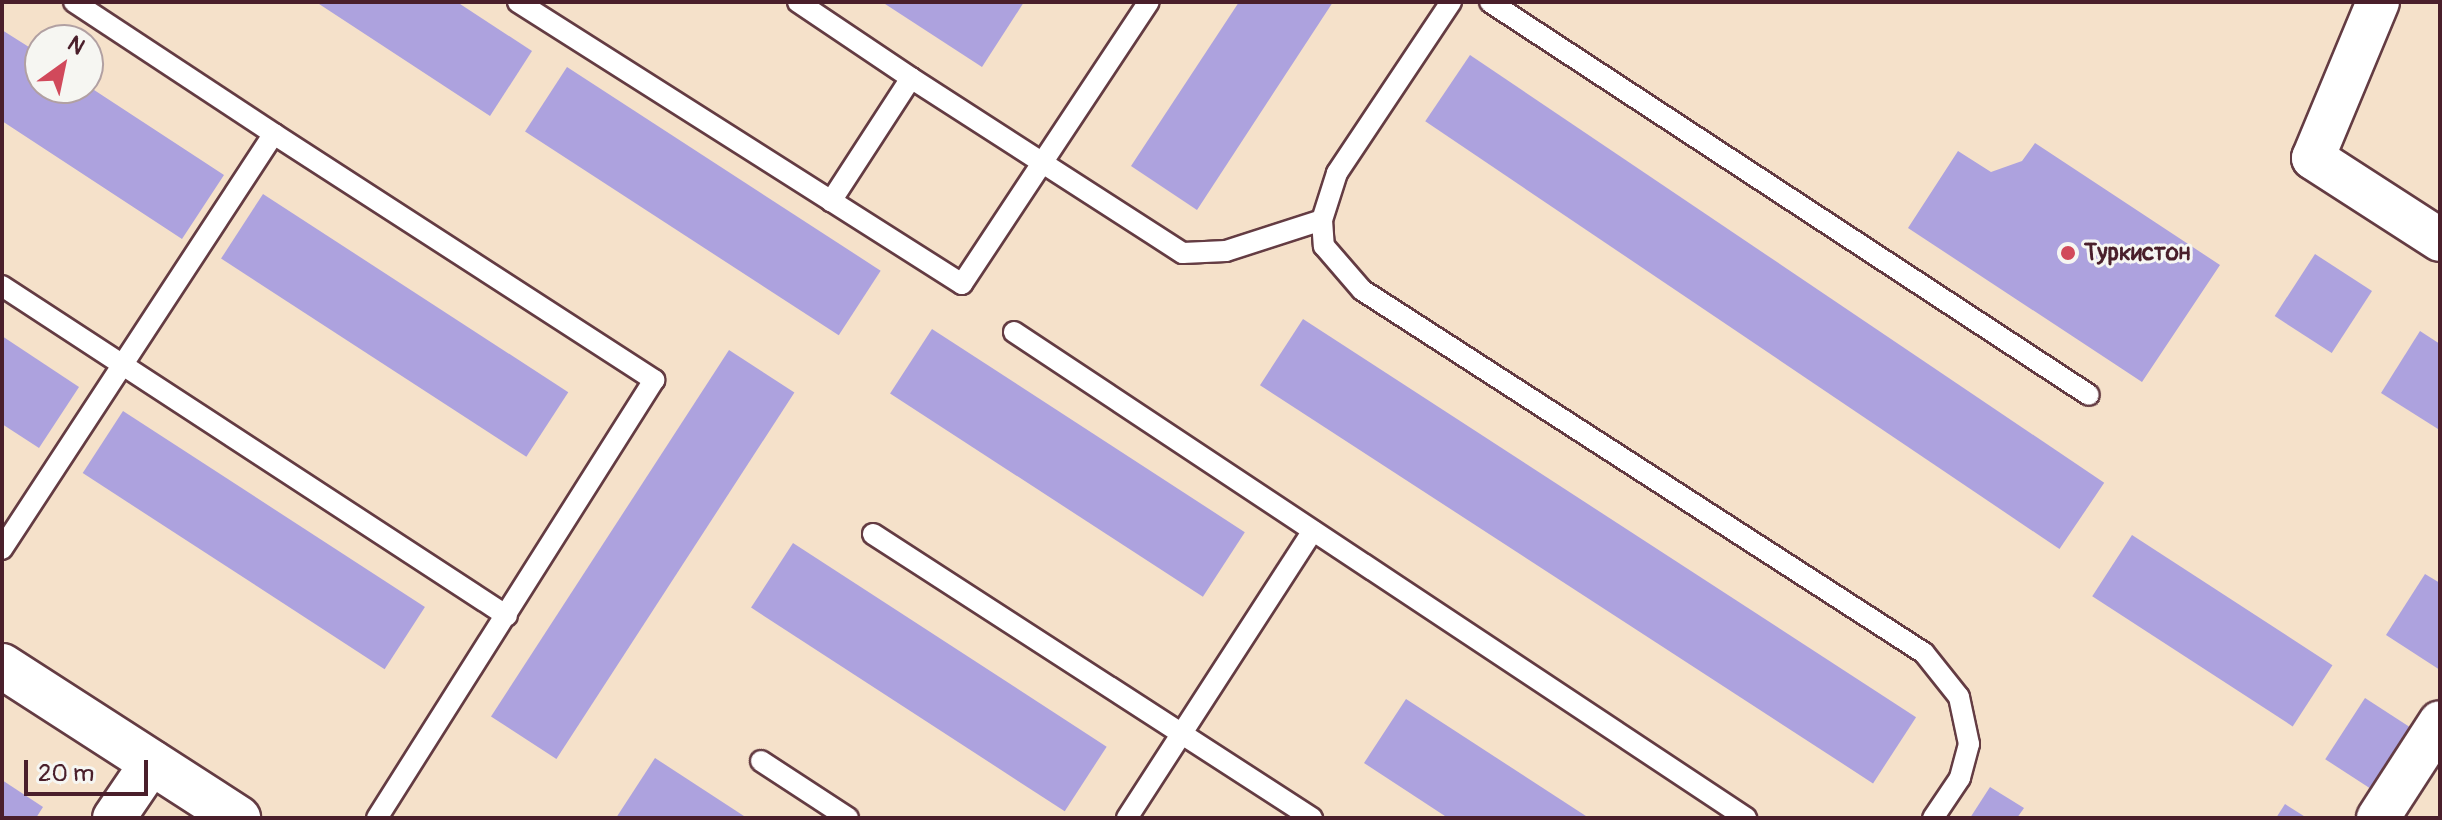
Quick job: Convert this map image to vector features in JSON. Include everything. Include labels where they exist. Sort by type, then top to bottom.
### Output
[{"type":"street","points":[[2378,2],[2313,158],[2440,240]]},
{"type":"street","points":[[2,666],[238,818]]},
{"type":"street","points":[[2378,818],[2440,722]]},
{"type":"street","points":[[114,818],[152,762]]},
{"type":"lane","points":[[74,2],[654,380],[377,818]]},
{"type":"lane","points":[[518,2],[962,284],[1039,161],[1149,2]]},
{"type":"lane","points":[[798,2],[1183,253],[1226,251],[1322,220]]},
{"type":"lane","points":[[1451,2],[1337,173],[1322,220],[1324,246],[1362,290],[1924,653],[1945,674],[1967,717],[1969,744],[1960,778],[1933,818]]},
{"type":"lane","points":[[1490,2],[2089,395]]},
{"type":"lane","points":[[831,201],[911,78]]},
{"type":"lane","points":[[2,549],[274,134]]},
{"type":"lane","points":[[2,286],[507,616]]},
{"type":"lane","points":[[1014,332],[1746,818]]},
{"type":"lane","points":[[1127,818],[1313,531]]},
{"type":"lane","points":[[873,534],[1182,731],[1312,818]]},
{"type":"lane","points":[[761,761],[848,818]]},
{"type":"building","points":[[316,2],[457,2],[532,51],[490,116]]},
{"type":"building","points":[[882,2],[1024,2],[982,67]]},
{"type":"building","points":[[1239,2],[1333,2],[1197,210],[1131,166]]},
{"type":"building","points":[[2,30],[24,44],[24,104],[104,104],[104,96],[224,175],[182,239],[2,121]]},
{"type":"building","points":[[1470,55],[2104,483],[2059,549],[1425,121]]},
{"type":"building","points":[[567,67],[881,271],[839,335],[525,132]]},
{"type":"building","points":[[2035,143],[2220,265],[2142,382],[1908,228],[1958,151],[1991,172],[2022,161]]},
{"type":"building","points":[[263,194],[568,392],[526,457],[221,259]]},
{"type":"building","points":[[2315,254],[2372,291],[2332,353],[2275,316]]},
{"type":"building","points":[[1303,319],[1916,717],[1873,783],[1260,385]]},
{"type":"building","points":[[932,329],[1245,532],[1203,597],[890,394]]},
{"type":"building","points":[[2420,331],[2440,344],[2438,429],[2381,393]]},
{"type":"building","points":[[2,336],[79,387],[39,448],[2,424]]},
{"type":"building","points":[[729,350],[794,392],[556,759],[491,716]]},
{"type":"building","points":[[123,411],[425,607],[385,669],[83,473]]},
{"type":"building","points":[[2132,535],[2332,665],[2293,726],[2092,596]]},
{"type":"building","points":[[793,543],[1107,747],[1065,811],[751,608]]},
{"type":"building","points":[[2425,574],[2440,583],[2440,670],[2386,635]]},
{"type":"building","points":[[2365,698],[2422,735],[2382,796],[2325,759]]},
{"type":"building","points":[[1406,699],[1589,818],[1448,818],[1364,763]]},
{"type":"building","points":[[655,758],[747,818],[616,818]]},
{"type":"building","points":[[2,780],[43,807],[36,818],[2,818]]},
{"type":"building","points":[[1990,787],[2024,808],[2017,818],[1970,818]]},
{"type":"building","points":[[2285,804],[2307,818],[2276,818]]},
{"type":"place","name":"Туркистон","points":[[2068,253]]}]
